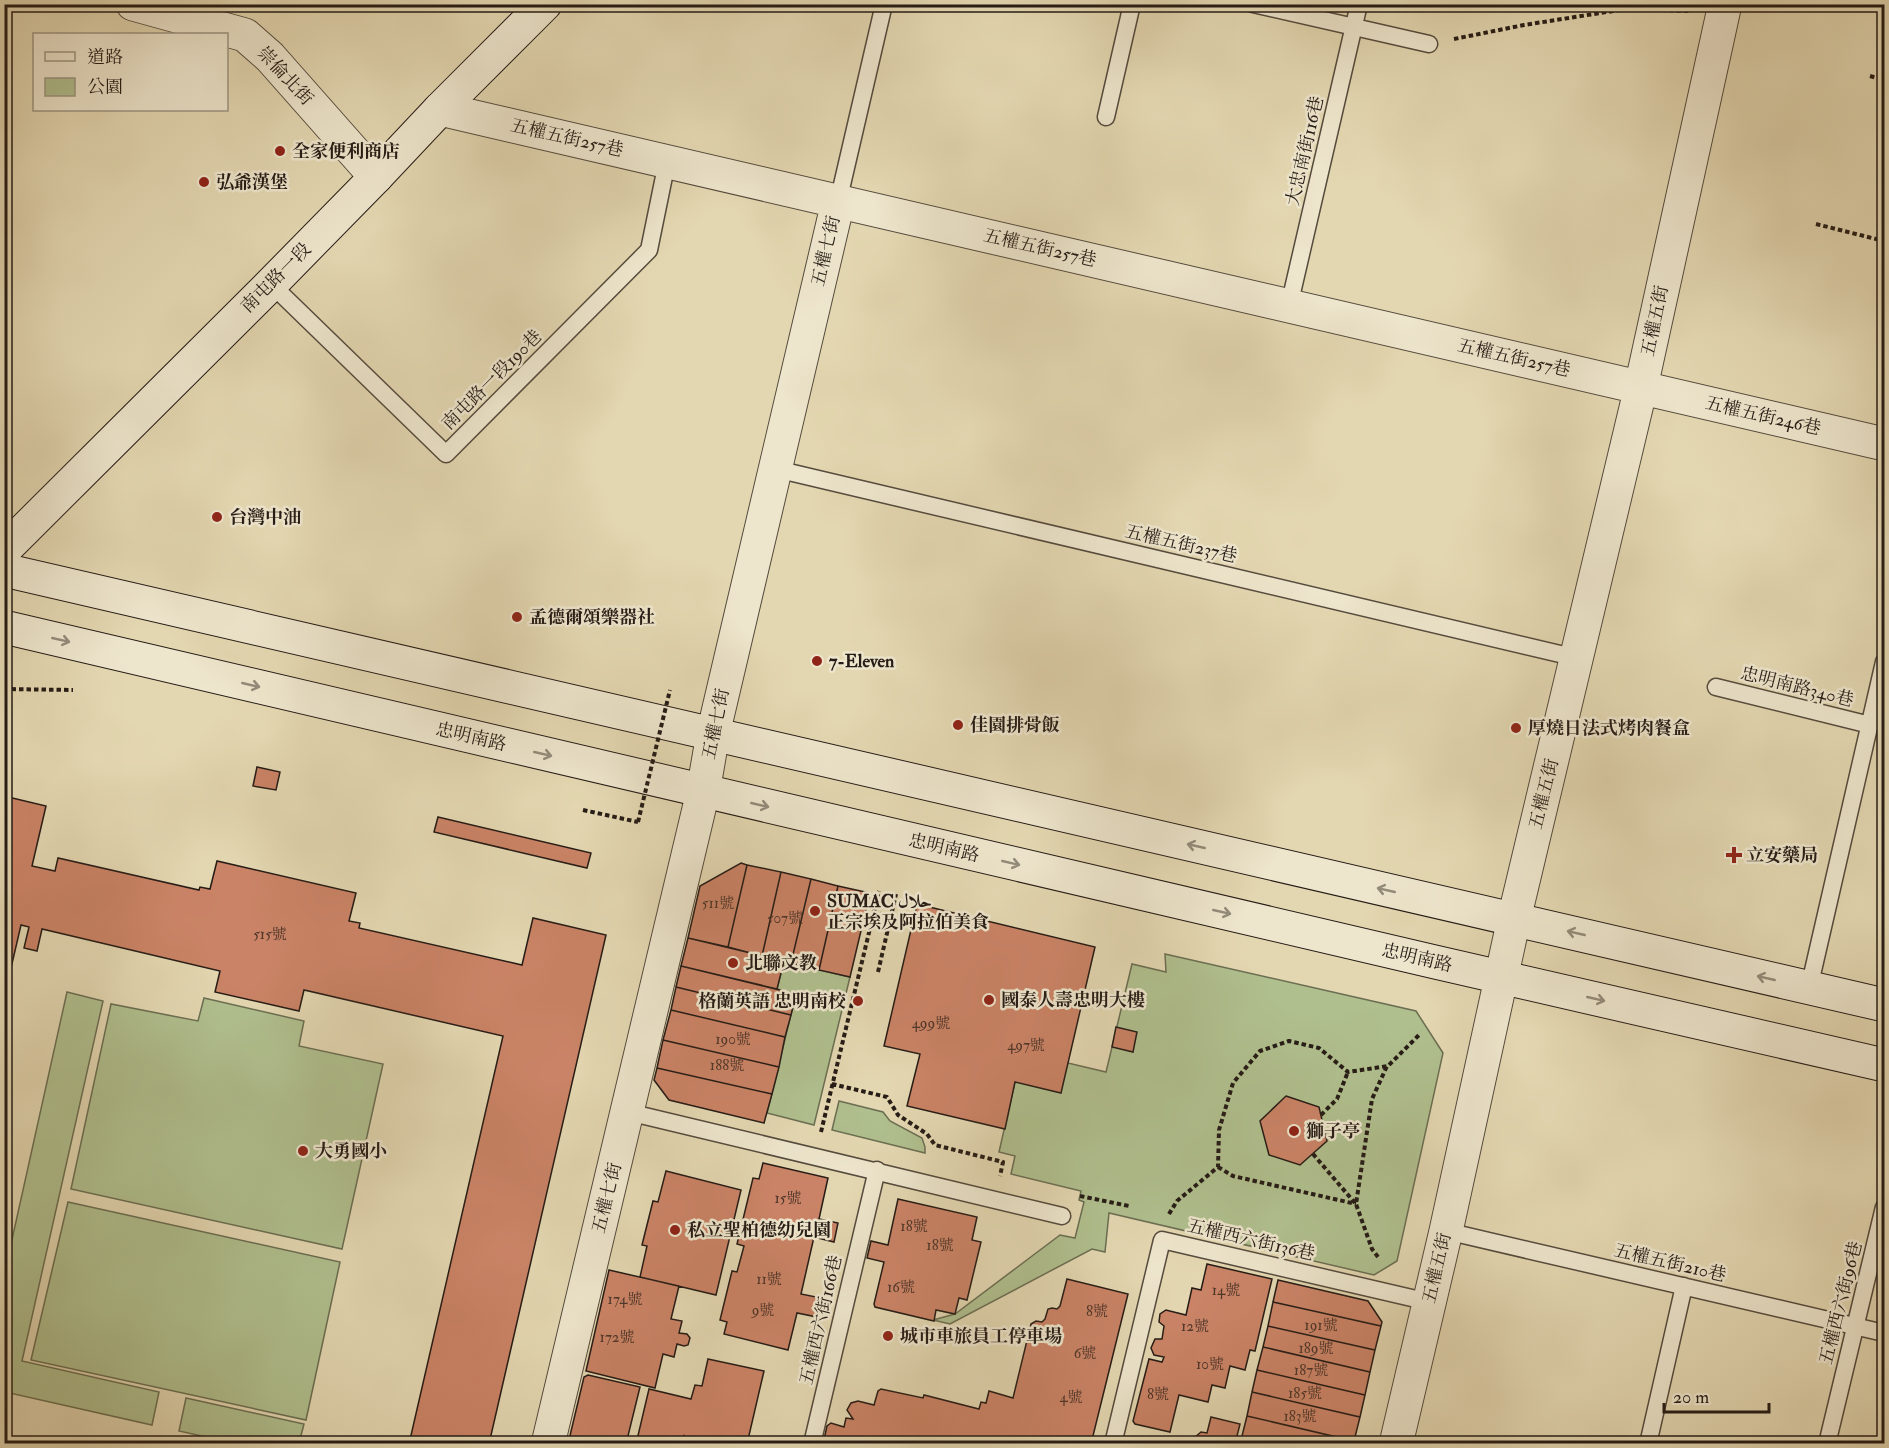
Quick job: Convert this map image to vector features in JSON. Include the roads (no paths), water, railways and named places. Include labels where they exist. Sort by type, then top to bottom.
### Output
[{"type":"main road","name":"崇倫北街","points":[[133,4],[245,35],[270,57],[376,177]]},
{"type":"main road","name":"南屯路一段","points":[[4,550],[271,284],[545,4]]},
{"type":"main road","name":"五權五街","points":[[1396,1443],[1446,1231],[1514,919],[1641,387],[1724,9]]},
{"type":"main road","name":"五權五街257巷","points":[[440,109],[1641,387]]},
{"type":"main road","name":"五權七街","points":[[549,1443],[703,792],[713,734],[838,202]]},
{"type":"main road","name":"五權五街246巷","points":[[1641,387],[1884,444]]},
{"type":"main road","points":[[4,570],[1884,1005]]},
{"type":"main road","name":"忠明南路","points":[[4,627],[1501,978],[1884,1065]]},
{"type":"lane","name":"五權七街","points":[[838,202],[884,4]]},
{"type":"lane","points":[[1106,117],[1132,4]]},
{"type":"lane","points":[[1253,4],[1429,44]]},
{"type":"lane","name":"大忠南街116巷","points":[[1289,306],[1359,4]]},
{"type":"lane","name":"南屯路一段190巷","points":[[271,284],[446,454],[649,250],[667,162]]},
{"type":"lane","name":"五權五街237巷","points":[[776,469],[1577,658]]},
{"type":"lane","name":"忠明南路340巷","points":[[1809,988],[1870,725],[1879,710],[1884,662]]},
{"type":"lane","name":"忠明南路340巷","points":[[1716,687],[1870,725]]},
{"type":"lane","points":[[628,1112],[1062,1216]]},
{"type":"lane","name":"五權西六街166巷","points":[[812,1443],[877,1170]]},
{"type":"lane","name":"五權西六街96巷","points":[[1827,1443],[1884,1208]]},
{"type":"lane","name":"五權五街210巷","points":[[1446,1231],[1884,1333]]},
{"type":"lane","name":"五權西六街136巷","points":[[1113,1443],[1162,1240],[1429,1302]]},
{"type":"lane","points":[[1648,1443],[1684,1286]]},
{"type":"place","name":"全家便利商店","points":[[280,151]]},
{"type":"place","name":"弘爺漢堡","points":[[204,182]]},
{"type":"place","name":"台灣中油","points":[[217,517]]},
{"type":"place","name":"孟德爾頌樂器社","points":[[517,617]]},
{"type":"place","name":"7-Eleven","points":[[817,661]]},
{"type":"place","name":"佳園排骨飯","points":[[958,725]]},
{"type":"place","name":"厚燒日法式烤肉餐盒","points":[[1516,728]]},
{"type":"place","name":"立安藥局","points":[[1734,855]]},
{"type":"place","name":"SUMAC حلال 正宗埃及阿拉伯美食","points":[[815,911]]},
{"type":"place","name":"北聯文教","points":[[733,963]]},
{"type":"place","name":"國泰人壽忠明大樓","points":[[989,1000]]},
{"type":"place","name":"格蘭英語 忠明南校","points":[[858,1001]]},
{"type":"place","name":"獅子亭","points":[[1294,1131]]},
{"type":"place","name":"大勇國小","points":[[303,1151]]},
{"type":"place","name":"私立聖柏德幼兒園","points":[[675,1230]]},
{"type":"place","name":"城市車旅員工停車場","points":[[888,1336]]}]
